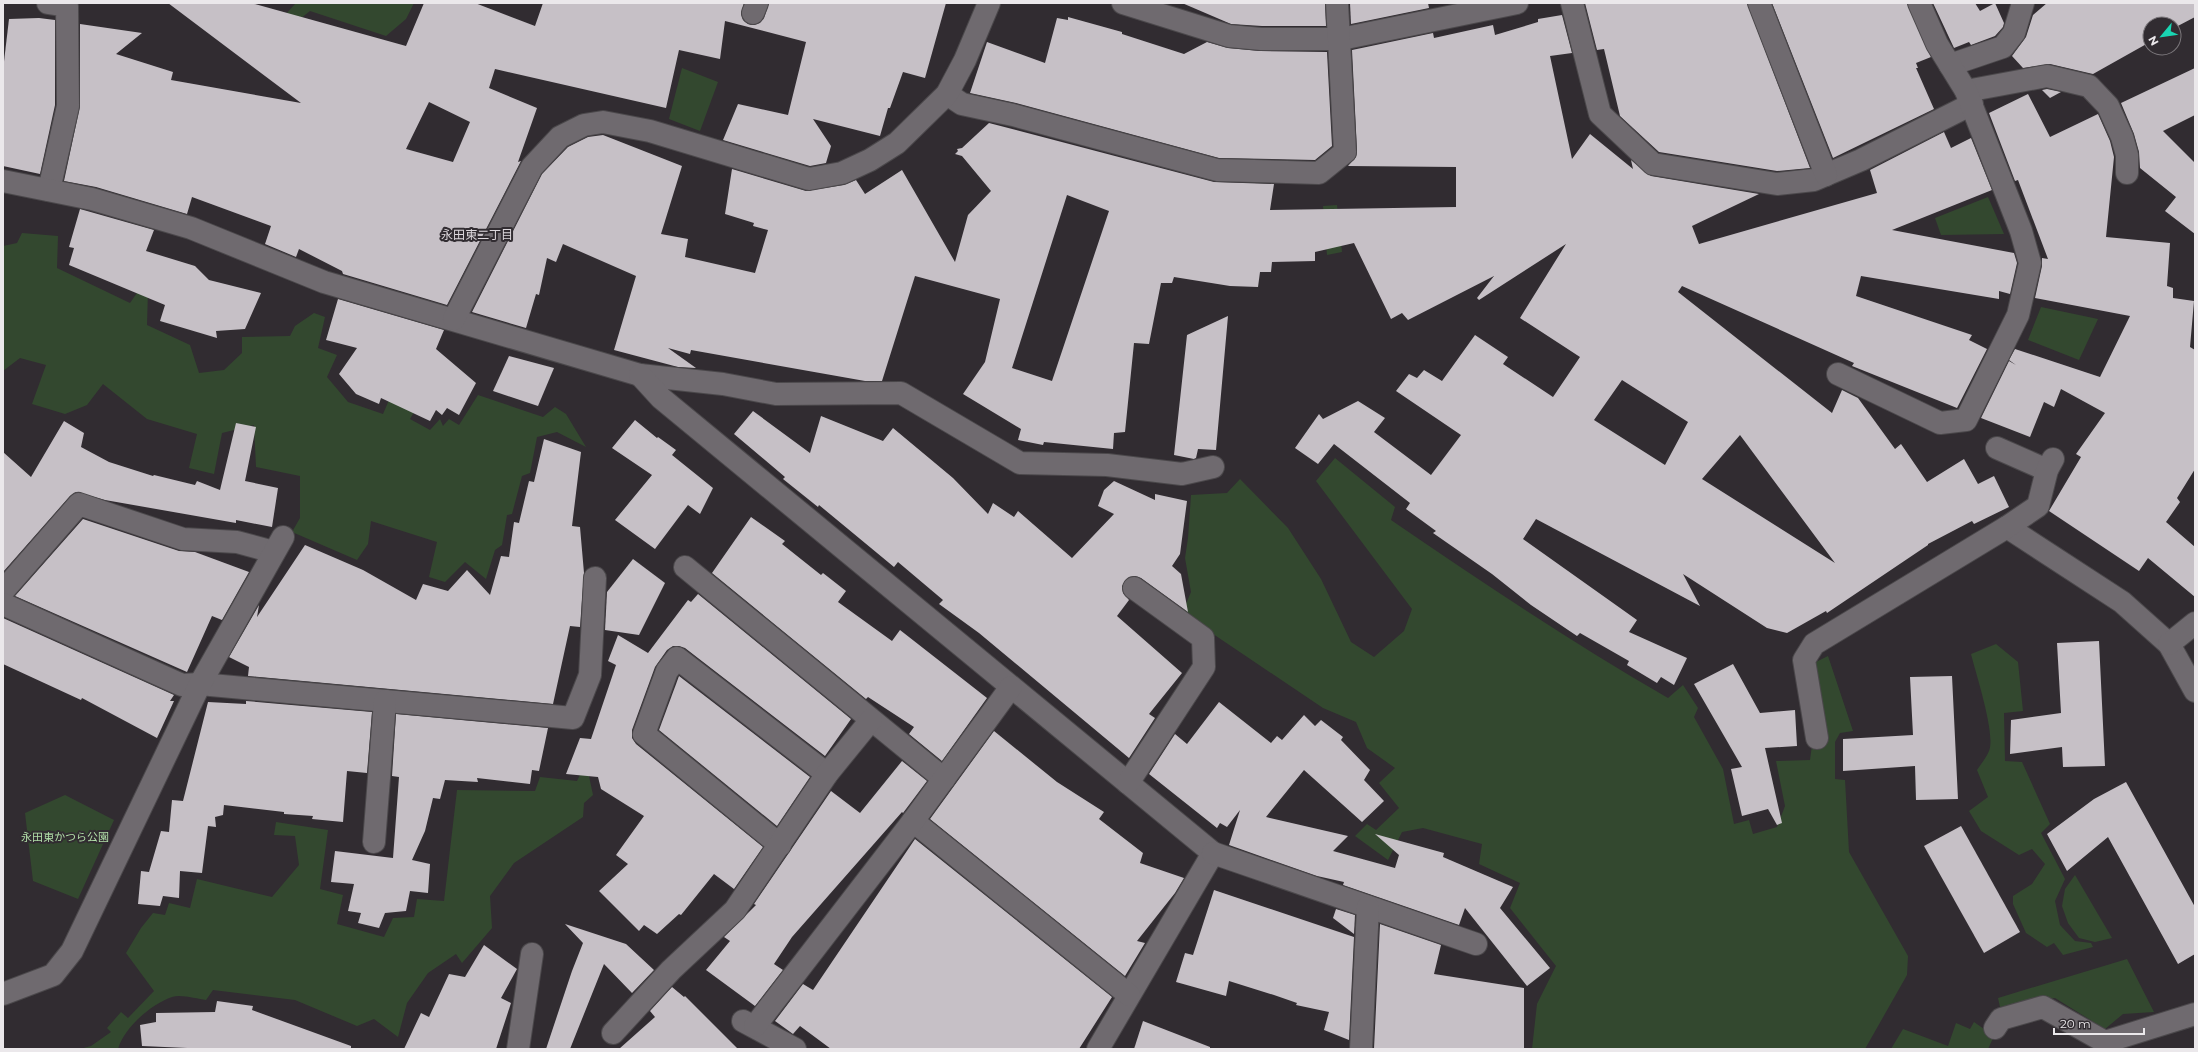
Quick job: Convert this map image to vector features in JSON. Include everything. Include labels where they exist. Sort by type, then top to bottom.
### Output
[{"type":"street","points":[[48,3],[67,6],[68,14],[68,106],[49,190]]},
{"type":"street","points":[[454,319],[532,167],[560,137],[584,125],[603,122],[650,131],[809,179],[842,173],[870,160],[897,143],[947,94],[965,60],[989,3]]},
{"type":"street","points":[[1124,3],[1229,36],[1261,39],[1341,39],[1518,3]]},
{"type":"street","points":[[947,94],[962,104],[1013,115],[1217,170],[1319,173],[1345,152],[1341,39],[1337,3]]},
{"type":"street","points":[[1572,3],[1600,114],[1653,164],[1777,184],[1814,180],[1861,160],[1969,98],[2047,76],[2089,86],[2108,106],[2122,137],[2127,155],[2127,173]]},
{"type":"street","points":[[1759,3],[1826,175]]},
{"type":"street","points":[[1838,374],[1940,423],[1969,428],[2018,315],[2030,263],[2022,231],[1969,98],[1937,44],[1919,3]]},
{"type":"street","points":[[1950,65],[2003,47],[2014,33],[2023,3]]},
{"type":"street","points":[[3,181],[92,199],[191,228],[324,282],[454,319],[640,375],[723,384],[776,394],[900,394],[1020,463],[1107,465],[1182,474],[1213,467]]},
{"type":"street","points":[[640,375],[667,403],[1213,853],[1476,944]]},
{"type":"street","points":[[1817,738],[1804,660],[1814,644],[1832,639],[2038,506],[2050,464],[1997,448]]},
{"type":"street","points":[[3,591],[79,504],[183,539],[278,544],[200,684],[72,950],[53,975],[3,994]]},
{"type":"street","points":[[2007,527],[2122,602],[2169,644],[2195,691]]},
{"type":"street","points":[[684,567],[944,779]]},
{"type":"street","points":[[3,604],[182,686],[200,684],[573,718],[590,675],[595,578]]},
{"type":"street","points":[[1128,783],[1204,667],[1203,638],[1134,588]]},
{"type":"street","points":[[2169,644],[2195,623]]},
{"type":"street","points":[[780,844],[644,734],[666,671],[677,658],[827,774]]},
{"type":"street","points":[[795,1049],[749,1023],[913,821],[1012,687]]},
{"type":"street","points":[[374,842],[385,701]]},
{"type":"street","points":[[613,1033],[675,973],[735,910],[827,774],[871,720]]},
{"type":"street","points":[[913,821],[1129,995]]},
{"type":"street","points":[[1098,1049],[1213,853]]},
{"type":"street","points":[[1361,1049],[1368,907]]},
{"type":"street","points":[[518,1049],[532,954]]},
{"type":"street","points":[[1995,1028],[2001,1019],[2043,1006],[2105,1042],[2195,1014]]},
{"type":"green space","points":[[296,3],[414,3],[406,19],[386,36],[310,11],[291,26],[284,16]]},
{"type":"green space","points":[[682,68],[718,82],[700,131],[669,119]]},
{"type":"green space","points":[[1988,197],[2004,234],[1941,235],[1935,218]]},
{"type":"green space","points":[[1337,205],[1342,252],[1327,255],[1323,206]]},
{"type":"green space","points":[[22,233],[58,236],[57,268],[130,303],[139,290],[148,291],[147,325],[190,345],[199,373],[224,370],[242,353],[242,337],[290,336],[295,326],[314,313],[325,317],[318,348],[337,355],[327,377],[348,402],[383,414],[395,386],[417,407],[410,419],[430,430],[440,419],[443,426],[449,419],[459,425],[478,395],[543,417],[555,407],[566,414],[586,447],[557,432],[537,437],[530,473],[522,476],[512,514],[507,515],[502,545],[495,550],[486,579],[465,562],[445,582],[429,577],[437,542],[371,521],[368,544],[357,560],[292,532],[300,518],[300,476],[256,467],[254,425],[222,433],[214,474],[189,468],[197,434],[147,419],[103,384],[87,405],[65,414],[32,404],[46,365],[20,358],[3,371],[3,246],[17,243]]},
{"type":"green space","points":[[2041,307],[2098,319],[2079,360],[2028,340]]},
{"type":"green space","points":[[1335,458],[1395,507],[1391,520],[1528,612],[1597,656],[1668,698],[1683,685],[1698,708],[1694,717],[1723,769],[1734,824],[1749,820],[1753,834],[1777,827],[1785,806],[1776,761],[1810,760],[1812,745],[1812,664],[1828,656],[1853,731],[1840,733],[1835,742],[1835,779],[1845,780],[1849,852],[1908,956],[1907,975],[1865,1049],[1532,1049],[1537,1004],[1556,966],[1510,908],[1520,883],[1479,864],[1482,844],[1423,828],[1402,832],[1388,860],[1355,836],[1367,824],[1376,830],[1399,808],[1379,783],[1395,768],[1367,748],[1356,722],[1323,708],[1182,613],[1191,592],[1185,558],[1191,495],[1227,493],[1240,479],[1288,528],[1321,579],[1351,642],[1374,657],[1404,631],[1412,609],[1316,481]]},
{"type":"green space","points":[[1996,644],[2018,662],[2023,711],[2004,713],[2005,761],[2022,762],[2050,824],[2041,833],[2065,879],[2055,901],[2060,925],[2075,941],[2091,943],[2093,947],[2063,955],[2054,943],[2047,947],[2026,933],[2013,904],[2013,896],[2032,884],[2045,864],[2032,849],[2019,855],[1981,831],[1969,811],[1988,797],[1977,770],[1988,754],[1990,743],[1988,719],[1971,654]]},
{"type":"green space","points":[[586,762],[593,795],[584,803],[583,817],[514,863],[490,896],[492,928],[462,963],[456,954],[428,973],[407,1003],[398,1037],[374,1019],[357,1026],[295,1000],[213,990],[206,1000],[176,996],[164,1000],[147,1011],[132,1025],[121,1041],[118,1049],[80,1049],[91,1046],[111,1032],[107,1028],[121,1012],[128,1018],[154,991],[126,953],[141,928],[153,913],[165,915],[169,903],[190,908],[197,879],[272,897],[299,865],[295,836],[274,835],[276,822],[328,830],[320,889],[343,895],[337,924],[384,937],[393,918],[414,917],[417,899],[444,901],[457,790],[535,791],[540,777],[577,781]]},
{"type":"green space","name":"永田東かつら公園","points":[[65,795],[114,820],[78,899],[33,881],[25,813]]},
{"type":"green space","points":[[2075,875],[2112,938],[2095,942],[2079,938],[2068,923],[2062,906],[2065,889]]},
{"type":"green space","points":[[2127,959],[2154,1012],[2123,1014],[2105,1029],[2055,998],[2000,1007],[1998,998]]},
{"type":"green space","points":[[1974,1022],[1994,1036],[1988,1049],[1891,1049],[1903,1029],[1948,1046],[1956,1023],[1970,1029]]},
{"type":"building","points":[[168,3],[251,3],[406,46],[424,3],[475,3],[535,26],[543,3],[744,3],[741,14],[743,20],[748,24],[754,25],[760,23],[764,18],[769,3],[946,3],[925,78],[903,72],[890,108],[888,108],[880,136],[813,119],[831,146],[826,163],[810,166],[723,140],[738,104],[788,115],[806,42],[725,21],[720,59],[679,50],[666,108],[495,69],[489,88],[537,108],[518,162],[521,161],[447,305],[343,274],[342,271],[299,249],[296,257],[265,244],[271,226],[192,197],[187,214],[96,187],[64,181],[80,106],[80,24],[142,33],[116,54],[173,72],[171,80],[301,103]],"holes":[[[429,102],[470,122],[453,162],[406,149]]]},
{"type":"building","points":[[1182,3],[1325,3],[1326,26],[1262,26],[1231,24]]},
{"type":"building","points":[[1350,3],[1428,3],[1429,8],[1351,24]]},
{"type":"building","points":[[1585,3],[1747,3],[1810,168],[1777,171],[1659,152],[1620,116],[1604,49],[1597,50]]},
{"type":"building","points":[[1772,3],[1907,3],[1931,57],[1916,63],[1918,68],[1916,68],[1934,109],[1833,158]]},
{"type":"building","points":[[1933,3],[1975,3],[1980,11],[1995,3],[2004,23],[2003,27],[1995,36],[1971,45],[1969,42],[1954,48]]},
{"type":"building","points":[[2047,3],[2195,3],[2195,17],[2182,24],[2182,16],[2142,16],[2142,46],[2093,74],[2050,64],[2023,68],[2012,56],[2026,37],[2033,15]]},
{"type":"building","points":[[1562,15],[1572,53],[1550,56],[1572,159],[1590,134],[1633,169],[1631,160],[1651,176],[1759,194],[1692,226],[1699,244],[1877,193],[1870,170],[1944,132],[1951,148],[1971,138],[1992,190],[1892,230],[2014,253],[2017,263],[2010,294],[1999,291],[1999,299],[1861,276],[1856,296],[1972,335],[1969,340],[1987,349],[1957,408],[1852,366],[1854,363],[1682,286],[1678,292],[1832,413],[1842,390],[1858,398],[1895,449],[1901,444],[1927,482],[1964,459],[1978,484],[1994,476],[2009,507],[1974,524],[1972,521],[1928,544],[1827,613],[1826,611],[1787,633],[1767,628],[1683,574],[1700,606],[1536,519],[1523,539],[1637,620],[1629,632],[1687,658],[1674,685],[1661,677],[1657,683],[1627,665],[1629,661],[1580,633],[1577,636],[1531,605],[1492,574],[1433,533],[1436,531],[1406,509],[1410,503],[1334,444],[1318,464],[1295,448],[1319,414],[1323,419],[1358,401],[1385,418],[1374,432],[1431,475],[1461,435],[1396,391],[1409,374],[1417,378],[1424,370],[1442,381],[1475,335],[1508,357],[1503,364],[1553,397],[1580,357],[1520,318],[1566,244],[1479,300],[1477,298],[1494,276],[1408,320],[1402,313],[1391,319],[1354,243],[1315,252],[1315,261],[1272,262],[1271,272],[1260,272],[1258,287],[1230,286],[1174,277],[1172,283],[1161,283],[1149,344],[1134,343],[1125,432],[1114,433],[1113,449],[1044,442],[1043,445],[1018,440],[1021,429],[963,394],[985,362],[1000,299],[915,276],[882,381],[865,381],[691,350],[690,354],[668,348],[696,368],[678,367],[614,350],[636,276],[563,244],[556,262],[547,258],[539,295],[536,294],[526,328],[472,312],[542,174],[568,147],[588,137],[603,135],[682,166],[661,234],[688,239],[685,257],[755,273],[768,230],[753,226],[754,223],[725,214],[732,169],[806,191],[844,185],[856,180],[865,194],[902,170],[955,262],[968,215],[991,191],[962,156],[955,154],[958,151],[957,149],[962,148],[989,123],[1214,182],[1274,184],[1270,210],[1456,207],[1456,167],[1348,166],[1356,157],[1357,151],[1352,50],[1433,33],[1434,38],[1493,25],[1495,35],[1538,22],[1538,19]],"holes":[[[1067,195],[1109,211],[1052,381],[1012,368]],[[1622,380],[1688,422],[1665,465],[1594,420]],[[1740,435],[1835,563],[1702,479]]]},
{"type":"building","points":[[1068,17],[1122,32],[1122,34],[1184,54],[1207,42],[1228,48],[1260,51],[1327,52],[1332,146],[1315,160],[1219,158],[1016,103],[970,93],[987,42],[1045,63],[1057,18],[1068,20]]},
{"type":"building","points":[[39,18],[55,20],[55,105],[40,174],[3,166],[3,70],[9,19]]},
{"type":"building","points":[[2195,68],[2195,115],[2163,131],[2195,163],[2195,234],[2165,211],[2176,197],[2140,168],[2139,152],[2134,134],[2121,103]]},
{"type":"building","points":[[2047,89],[2061,92],[2050,98],[2042,90]]},
{"type":"building","points":[[2028,94],[2050,137],[2098,114],[2110,141],[2114,157],[2106,237],[2170,243],[2167,286],[2173,288],[2173,298],[2194,301],[2190,347],[2195,350],[2195,469],[2177,498],[2180,502],[2166,522],[2195,547],[2195,597],[2148,558],[2139,571],[2049,511],[2081,457],[2076,454],[2105,413],[2061,389],[2054,407],[2044,402],[2030,437],[1981,418],[2009,361],[2016,365],[2009,360],[2015,349],[2100,377],[2130,316],[2035,298],[2042,266],[2042,258],[2048,259],[2018,180],[2015,181],[1989,113]]},
{"type":"building","points":[[80,209],[154,230],[146,251],[195,266],[209,280],[261,293],[245,329],[216,331],[217,338],[160,321],[165,305],[69,265],[74,248],[69,247]]},
{"type":"building","points":[[338,299],[444,330],[436,349],[476,383],[459,415],[447,408],[442,415],[436,410],[430,421],[381,398],[379,404],[356,394],[339,374],[357,348],[326,340]]},
{"type":"building","points":[[1228,316],[1216,450],[1198,449],[1196,458],[1194,459],[1174,455],[1187,335]]},
{"type":"building","points":[[509,356],[554,368],[538,406],[493,391]]},
{"type":"building","points":[[753,411],[810,453],[821,416],[883,441],[893,428],[953,478],[988,514],[993,503],[1014,517],[1018,511],[1072,558],[1114,514],[1098,506],[1104,490],[1114,481],[1155,500],[1155,494],[1187,501],[1180,554],[1172,566],[1181,574],[1188,612],[1141,578],[1135,576],[1129,577],[1122,586],[1123,593],[1129,600],[1117,616],[1182,673],[1149,714],[1155,718],[1129,758],[979,633],[939,604],[943,600],[898,562],[894,567],[819,505],[818,507],[783,479],[785,477],[734,434]]},
{"type":"building","points":[[635,420],[657,438],[658,437],[676,450],[672,455],[713,488],[700,514],[688,505],[655,549],[615,520],[652,475],[612,448]]},
{"type":"building","points":[[64,421],[84,433],[81,447],[109,462],[153,476],[195,485],[197,481],[220,490],[236,423],[256,427],[245,481],[278,488],[272,527],[236,520],[236,523],[105,500],[76,492],[70,496],[3,572],[3,452],[31,477]]},
{"type":"building","points":[[544,439],[581,452],[572,526],[580,527],[584,573],[580,627],[570,626],[553,704],[248,676],[249,667],[229,657],[259,605],[257,617],[305,545],[363,570],[416,600],[423,584],[448,591],[467,570],[490,595],[501,556],[509,557],[514,522],[519,523],[529,481],[534,482]]},
{"type":"building","points":[[751,517],[785,541],[782,544],[821,575],[823,573],[846,591],[838,602],[892,641],[900,630],[987,698],[942,761],[909,734],[914,727],[868,697],[866,699],[712,573]]},
{"type":"building","points":[[83,519],[179,551],[195,552],[249,572],[222,620],[212,616],[187,672],[15,596]]},
{"type":"building","points":[[633,559],[665,583],[639,635],[605,630],[607,592]]},
{"type":"building","points":[[698,594],[851,719],[825,756],[685,648],[673,646],[667,650],[655,667],[632,730],[632,738],[636,744],[763,847],[734,889],[714,874],[681,915],[679,914],[657,934],[644,925],[639,931],[599,891],[628,864],[616,855],[644,816],[601,789],[598,777],[566,774],[580,738],[591,739],[616,665],[608,661],[618,635],[648,653],[688,600],[691,602]]},
{"type":"building","points":[[3,618],[174,695],[170,701],[174,701],[157,738],[82,698],[81,700],[3,664]]},
{"type":"building","points":[[2099,641],[2105,766],[2063,767],[2062,747],[2010,754],[2011,720],[2061,713],[2057,643]]},
{"type":"building","points":[[1733,664],[1760,713],[1795,710],[1797,746],[1765,748],[1782,823],[1777,825],[1768,809],[1742,816],[1731,769],[1742,767],[1694,684]]},
{"type":"building","points":[[679,676],[810,777],[777,826],[659,730]]},
{"type":"building","points":[[1952,676],[1958,799],[1916,800],[1915,766],[1843,771],[1843,739],[1913,735],[1910,677]]},
{"type":"building","points":[[246,701],[372,712],[367,773],[347,771],[343,822],[312,819],[313,816],[284,814],[284,812],[224,805],[223,815],[215,817],[216,827],[208,826],[202,873],[180,871],[179,898],[163,896],[160,906],[138,904],[141,871],[149,872],[161,831],[169,832],[172,800],[183,801],[208,702],[246,704]]},
{"type":"building","points":[[1219,702],[1271,743],[1277,736],[1282,740],[1304,715],[1315,726],[1321,720],[1343,737],[1341,740],[1370,770],[1364,780],[1384,801],[1362,822],[1304,770],[1266,817],[1348,836],[1333,851],[1395,868],[1399,855],[1375,834],[1444,853],[1443,857],[1513,887],[1500,908],[1550,968],[1527,986],[1465,908],[1459,925],[1343,885],[1344,882],[1317,876],[1229,845],[1240,810],[1227,827],[1220,823],[1217,828],[1149,774],[1175,734],[1187,744]]},
{"type":"building","points":[[396,714],[548,728],[539,771],[532,770],[530,784],[477,778],[478,782],[445,780],[440,799],[433,798],[425,831],[412,860],[430,864],[428,893],[410,891],[406,911],[385,913],[379,928],[358,923],[361,913],[348,911],[354,884],[331,882],[335,851],[393,858],[399,777],[392,776]]},
{"type":"building","points":[[994,731],[1057,782],[1104,812],[1099,819],[1143,853],[1140,863],[1184,878],[1175,893],[1137,941],[1145,943],[1125,976],[930,819]]},
{"type":"building","points":[[902,761],[927,781],[903,813],[902,812],[792,937],[774,964],[783,970],[755,1006],[706,970],[730,941],[724,937],[756,905],[754,904],[831,791],[860,813]]},
{"type":"building","points":[[2126,782],[2195,907],[2195,954],[2178,964],[2108,837],[2067,871],[2047,834],[2094,799]]},
{"type":"building","points":[[1961,826],[2020,932],[1984,953],[1924,846]]},
{"type":"building","points":[[915,839],[1112,997],[1079,1049],[831,1049],[800,1026],[793,1034],[775,1021],[803,984],[813,990]]},
{"type":"building","points":[[1214,890],[1354,937],[1349,1040],[1324,1030],[1329,1012],[1296,1005],[1297,1003],[1229,981],[1226,996],[1176,982],[1185,953],[1193,955]]},
{"type":"building","points":[[1336,909],[1355,915],[1354,934],[1333,918]]},
{"type":"building","points":[[565,924],[626,944],[654,970],[632,993],[604,964],[570,1049],[546,1049],[583,943]]},
{"type":"building","points":[[1380,924],[1441,945],[1434,974],[1524,988],[1524,1049],[1374,1049]]},
{"type":"building","points":[[484,945],[517,969],[501,998],[511,1003],[496,1049],[404,1049],[421,1013],[429,1017],[449,974],[465,977]]},
{"type":"building","points":[[672,987],[684,997],[685,996],[738,1049],[619,1049],[655,1017],[650,1011]]},
{"type":"building","points":[[217,1001],[253,1006],[252,1010],[351,1046],[351,1049],[210,1049],[142,1046],[140,1025],[156,1022],[156,1013],[215,1012]]},
{"type":"building","points":[[1143,1021],[1210,1047],[1210,1049],[1134,1049]]},
{"type":"district","name":"永田東二丁目","points":[[477,235]]}]
